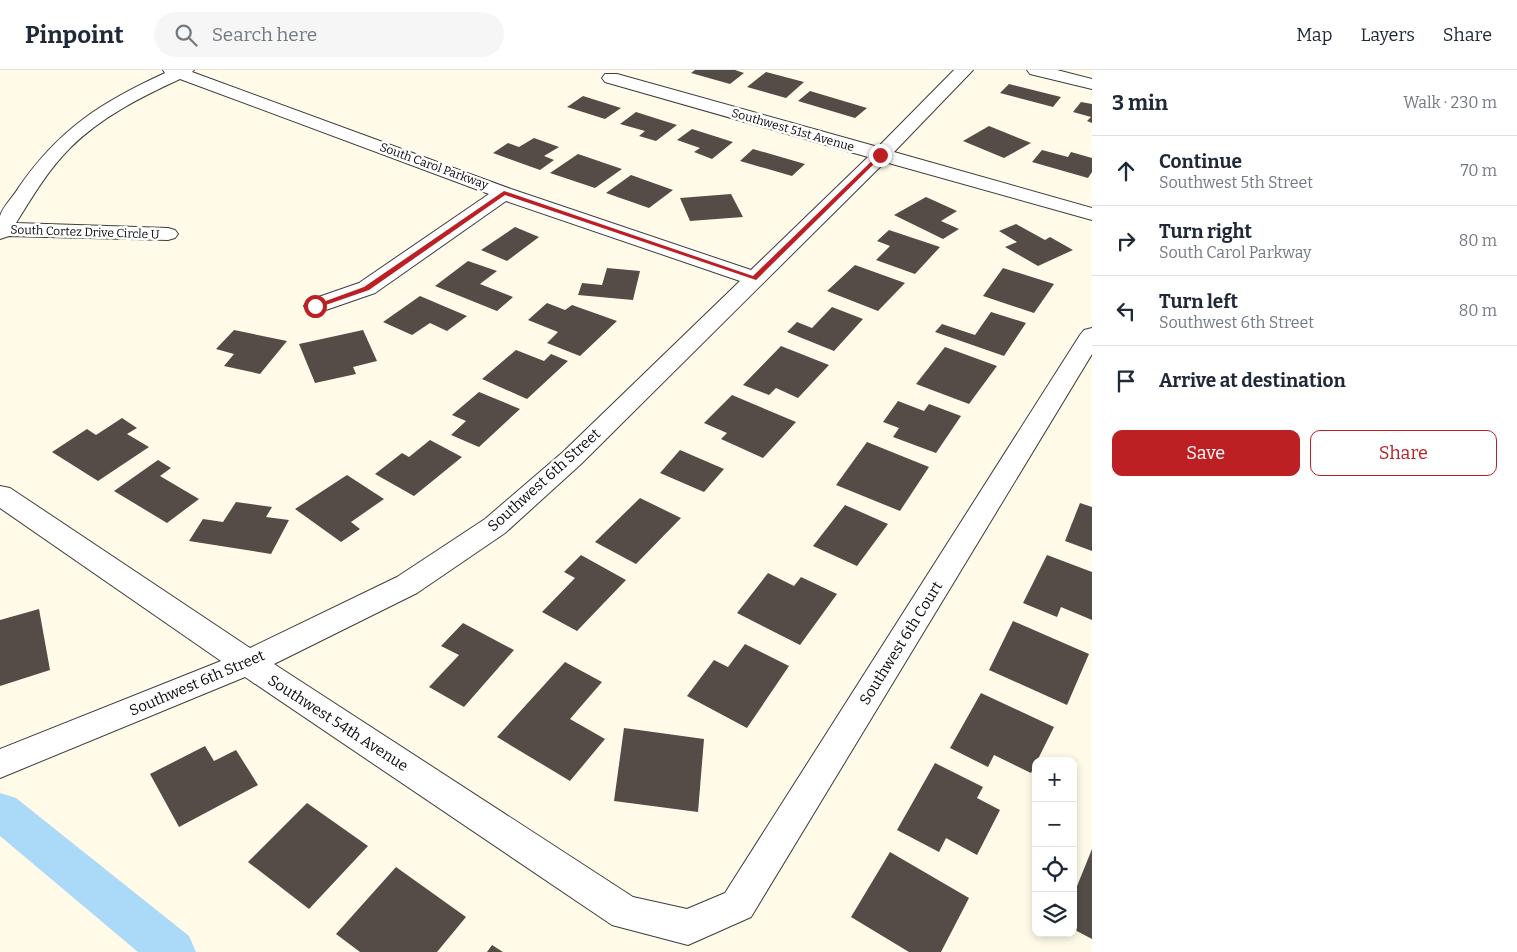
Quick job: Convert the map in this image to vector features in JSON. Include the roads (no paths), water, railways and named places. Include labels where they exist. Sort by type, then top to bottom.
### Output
[{"type":"street","name":"Southwest 6th Street","points":[[0,764],[248,663],[407,585],[496,526],[572,458],[964,70]]},
{"type":"street","points":[[1036,70],[1092,84]]},
{"type":"street","points":[[1,231],[49,160],[68,140],[89,122],[114,106],[179,71]]},
{"type":"street","name":"South Carol Parkway","points":[[179,71],[504,192],[754,278]]},
{"type":"street","name":"Southwest 51st Avenue","points":[[611,78],[1092,214]]},
{"type":"street","points":[[315,306],[366,288],[504,192]]},
{"type":"street","name":"South Cortez Drive Circle U","points":[[1,231],[168,234]]},
{"type":"street","name":"Southwest 6th Court","points":[[688,927],[738,905],[1092,335]]},
{"type":"street","name":"Southwest 54th Avenue","points":[[0,495],[248,663],[625,912],[688,927]]},
{"type":"waterway","points":[[1,811],[173,952]]}]
